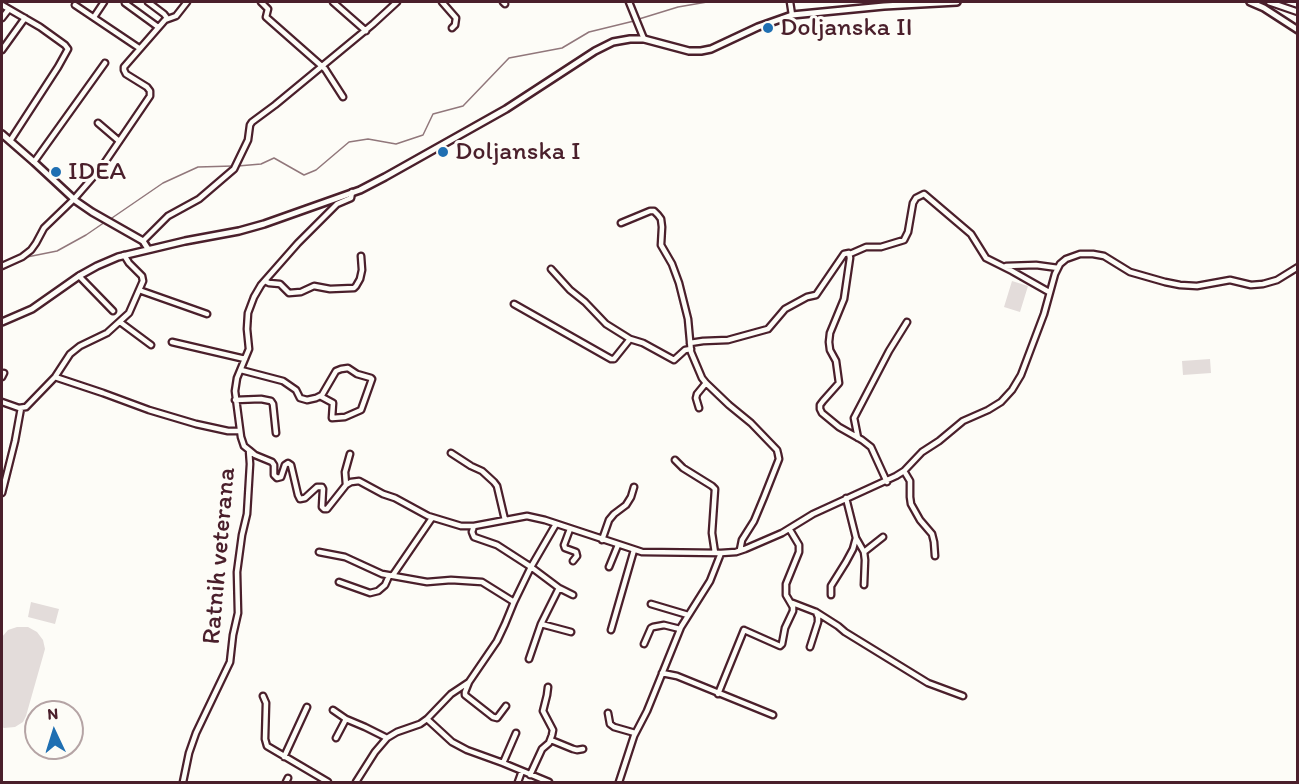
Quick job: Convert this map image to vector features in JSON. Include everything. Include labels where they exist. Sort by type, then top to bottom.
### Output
[{"type":"street","points":[[94,17],[104,2]]},
{"type":"street","points":[[148,2],[167,18]]},
{"type":"street","points":[[2,266],[31,250],[42,230],[98,173],[150,94],[147,87],[124,71],[124,67],[158,27],[167,18],[176,15],[187,2]]},
{"type":"street","points":[[261,2],[268,9],[266,16],[322,67],[343,97]]},
{"type":"street","points":[[333,2],[366,31]]},
{"type":"street","points":[[143,241],[168,216],[199,199],[236,167],[248,140],[251,123],[366,31],[397,2]]},
{"type":"street","points":[[442,2],[456,18],[452,28]]},
{"type":"street","points":[[629,2],[644,39]]},
{"type":"street","points":[[790,2],[792,15]]},
{"type":"street","points":[[2,322],[38,306],[79,276],[97,266],[124,255],[264,224],[352,192],[385,177],[506,110],[602,47],[624,40],[644,39],[689,51],[701,51],[711,49],[758,27],[792,15],[957,2]]},
{"type":"street","points":[[1250,2],[1264,8],[1298,30]]},
{"type":"street","points":[[1269,2],[1298,14]]},
{"type":"street","points":[[125,3],[158,27]]},
{"type":"street","points":[[2,5],[25,18],[68,49],[10,141]]},
{"type":"street","points":[[75,5],[140,48]]},
{"type":"street","points":[[2,18],[9,9]]},
{"type":"street","points":[[2,50],[25,18]]},
{"type":"street","points":[[34,162],[105,63]]},
{"type":"street","points":[[98,123],[119,141]]},
{"type":"street","points":[[2,134],[74,199],[143,241],[148,249]]},
{"type":"street","name":"Ratnih veterana","points":[[183,783],[196,733],[230,662],[232,635],[238,613],[237,566],[247,514],[250,464],[249,450],[244,446],[235,400],[237,378],[249,349],[248,313],[257,290],[298,243],[337,204],[351,198],[352,192]]},
{"type":"street","points":[[551,269],[606,324],[630,339],[643,343],[674,360],[690,346],[703,341],[728,340],[766,330],[785,309],[807,297],[816,295],[844,254],[850,254],[866,247],[881,247],[904,240],[908,232],[913,203],[916,198],[924,194],[971,234],[986,258],[1049,292]]},
{"type":"street","points":[[621,223],[650,211],[655,212],[661,219],[661,245],[672,264],[679,283],[688,319],[690,346],[702,378],[777,450],[779,457],[757,515],[742,540],[740,550]]},
{"type":"street","points":[[850,254],[844,299],[830,333],[829,342],[830,351],[836,361],[839,383],[820,405],[820,409],[839,427],[871,447],[887,482]]},
{"type":"street","points":[[249,450],[272,462],[274,475],[277,478],[281,477],[285,465],[291,465],[300,499],[305,498],[317,487],[322,487],[322,507],[324,509],[327,509],[346,485],[361,482],[432,518],[461,526],[474,526],[527,516],[650,553],[718,553],[740,550],[790,530],[813,514],[887,482],[904,471],[922,452],[963,421],[1001,402],[1022,375],[1058,268],[1066,259],[1080,254],[1104,256],[1130,272],[1180,285],[1197,286],[1230,280],[1251,285],[1263,284],[1277,280],[1298,267]]},
{"type":"street","points":[[2,402],[21,408],[28,405],[55,377],[70,354],[80,346],[107,333],[132,309],[143,278],[124,255]]},
{"type":"street","points":[[265,281],[280,284],[289,293],[301,292],[314,286],[330,289],[354,288],[360,279],[362,256]]},
{"type":"street","points":[[1003,266],[1036,265],[1058,268]]},
{"type":"street","points":[[79,276],[113,311]]},
{"type":"street","points":[[139,290],[207,315]]},
{"type":"street","points":[[514,304],[611,359],[614,359],[630,339]]},
{"type":"street","points":[[120,322],[151,345]]},
{"type":"street","points":[[858,438],[854,418],[889,351],[908,322]]},
{"type":"street","points":[[172,342],[245,359]]},
{"type":"street","points":[[241,370],[283,381],[296,390],[300,398],[304,400],[320,396],[336,371],[340,369],[348,368],[372,379],[361,410],[345,417],[332,418],[333,403],[320,396]]},
{"type":"street","points":[[55,377],[187,422],[240,431]]},
{"type":"street","points":[[699,408],[697,394],[706,383]]},
{"type":"street","points":[[235,400],[267,399],[271,401],[276,433]]},
{"type":"street","points":[[2,493],[21,408]]},
{"type":"street","points":[[451,453],[491,478],[497,486],[505,520]]},
{"type":"street","points":[[346,485],[345,472],[350,454]]},
{"type":"street","points":[[619,783],[635,733],[647,711],[680,628],[710,581],[718,553],[712,532],[715,489],[675,460]]},
{"type":"street","points":[[904,471],[910,481],[911,504],[920,520],[932,534],[935,556]]},
{"type":"street","points":[[602,540],[609,520],[626,505],[634,487]]},
{"type":"street","points":[[846,498],[856,538],[866,560],[864,585]]},
{"type":"street","points":[[339,582],[373,593],[385,585],[389,576],[393,575],[432,518]]},
{"type":"street","points":[[356,783],[375,752],[387,738],[396,732],[420,724],[451,694],[468,682],[497,641],[531,567],[556,524]]},
{"type":"street","points":[[474,526],[472,535],[475,538],[497,545],[559,588],[573,595]]},
{"type":"street","points":[[570,529],[564,545],[565,548],[576,552],[577,556],[573,561]]},
{"type":"street","points":[[718,694],[744,630],[781,645],[785,628],[793,611],[785,589],[799,548],[790,530]]},
{"type":"street","points":[[864,552],[884,537]]},
{"type":"street","points":[[831,595],[831,586],[846,562],[856,538]]},
{"type":"street","points":[[609,567],[618,545]]},
{"type":"street","points":[[610,630],[634,550]]},
{"type":"street","points":[[319,552],[345,557],[381,574],[427,582],[451,580],[482,582],[514,602]]},
{"type":"street","points":[[529,659],[541,624],[559,588]]},
{"type":"street","points":[[790,602],[816,612],[928,683],[963,696]]},
{"type":"street","points":[[651,604],[688,615]]},
{"type":"street","points":[[810,647],[818,622],[816,612]]},
{"type":"street","points":[[541,624],[571,632]]},
{"type":"street","points":[[644,644],[653,627],[664,625],[680,628]]},
{"type":"street","points":[[662,674],[677,676],[773,715]]},
{"type":"street","points":[[468,682],[465,695],[493,717],[498,718],[506,706]]},
{"type":"street","points":[[530,775],[542,749],[551,740],[553,730],[543,711],[548,687]]},
{"type":"street","points":[[263,696],[267,712],[265,742],[267,746],[328,783]]},
{"type":"street","points":[[284,757],[308,707]]},
{"type":"street","points":[[333,710],[346,719],[387,738]]},
{"type":"street","points":[[608,713],[610,724],[635,733]]},
{"type":"street","points":[[336,738],[346,719]]},
{"type":"street","points":[[427,719],[452,742],[467,750],[549,783]]},
{"type":"street","points":[[503,763],[516,733]]},
{"type":"street","points":[[551,740],[577,750],[583,749]]},
{"type":"street","points":[[518,783],[522,771]]},
{"type":"shaded area","points":[[1012,281],[1028,286],[1020,312],[1004,307]]},
{"type":"shaded area","points":[[1210,359],[1211,373],[1183,375],[1182,361]]},
{"type":"shaded area","points":[[31,602],[59,609],[55,624],[28,617]]},
{"type":"shaded area","points":[[28,627],[37,632],[43,640],[45,649],[31,700],[24,700],[23,722],[15,727],[4,728],[2,727],[2,637],[8,630]]},
{"type":"waterway","points":[[639,19],[678,7],[707,2]]},
{"type":"waterway","points":[[238,166],[261,164],[274,158],[304,175],[316,170],[349,142],[368,139],[396,144],[423,135],[433,114],[463,106],[509,58],[562,48],[589,32],[634,21]]},
{"type":"waterway","points":[[109,220],[163,183],[198,167],[233,166]]},
{"type":"waterway","points":[[2,270],[27,257],[57,251],[105,222]]},
{"type":"place","name":"Doljanska II","points":[[768,28]]},
{"type":"place","name":"Doljanska I","points":[[443,152]]},
{"type":"place","name":"IDEA","points":[[56,172]]}]
